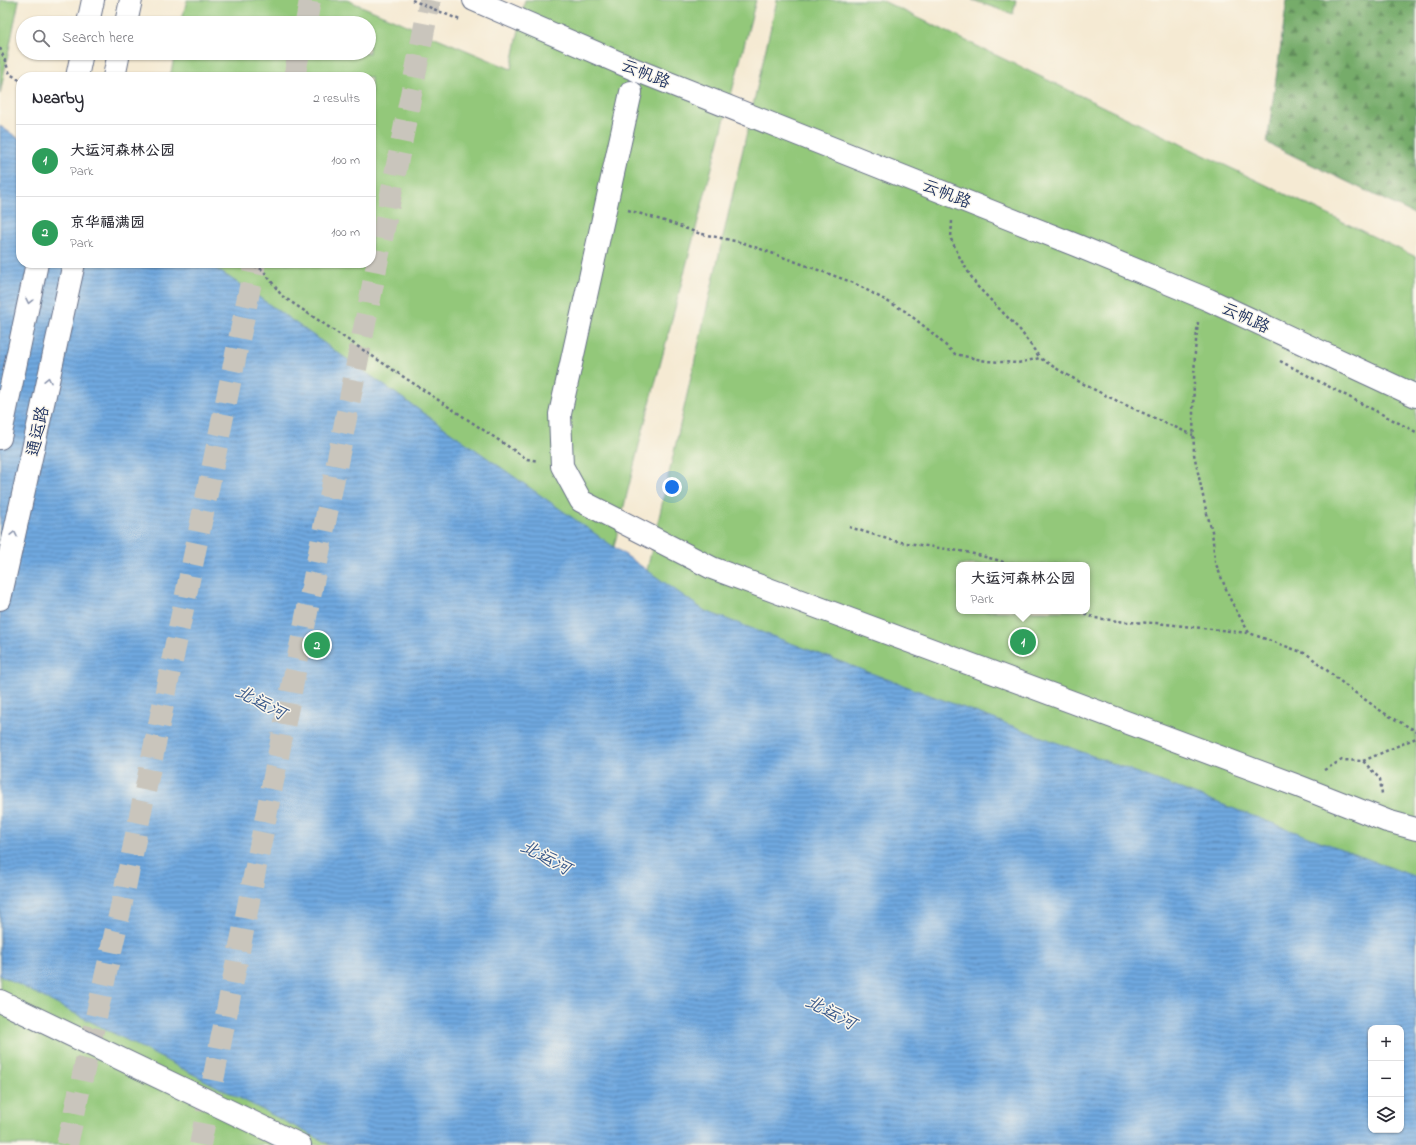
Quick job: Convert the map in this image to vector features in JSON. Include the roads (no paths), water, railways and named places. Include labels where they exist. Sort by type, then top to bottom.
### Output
[{"type":"street","points":[[90,16],[93,0]]},
{"type":"street","points":[[128,16],[131,0]]},
{"type":"street","name":"云帆路","points":[[474,0],[643,73],[1064,240],[1209,300],[1416,396]]},
{"type":"street","points":[[78,72],[81,60]]},
{"type":"street","points":[[115,72],[118,60]]},
{"type":"street","points":[[631,92],[560,414],[562,466],[581,501],[712,568],[1298,786],[1387,821],[1416,829]]},
{"type":"street","name":"通运路","points":[[0,438],[36,268]]},
{"type":"street","name":"通运路","points":[[0,599],[73,268]]},
{"type":"street","points":[[0,1001],[300,1145]]},
{"type":"water","name":"北运河","points":[[0,126],[16,137],[16,268],[215,268],[250,291],[705,611],[1416,877],[1416,1145],[331,1145],[0,975]]},
{"type":"tunnel","points":[[307,16],[310,0]]},
{"type":"tunnel","points":[[200,1145],[430,0]]},
{"type":"tunnel","points":[[295,72],[298,60]]},
{"type":"tunnel","points":[[67,1145],[121,907],[254,268]]},
{"type":"place","name":"大运河森林公园","points":[[1023,642]]},
{"type":"place","name":"京华福满园","points":[[317,645]]}]
